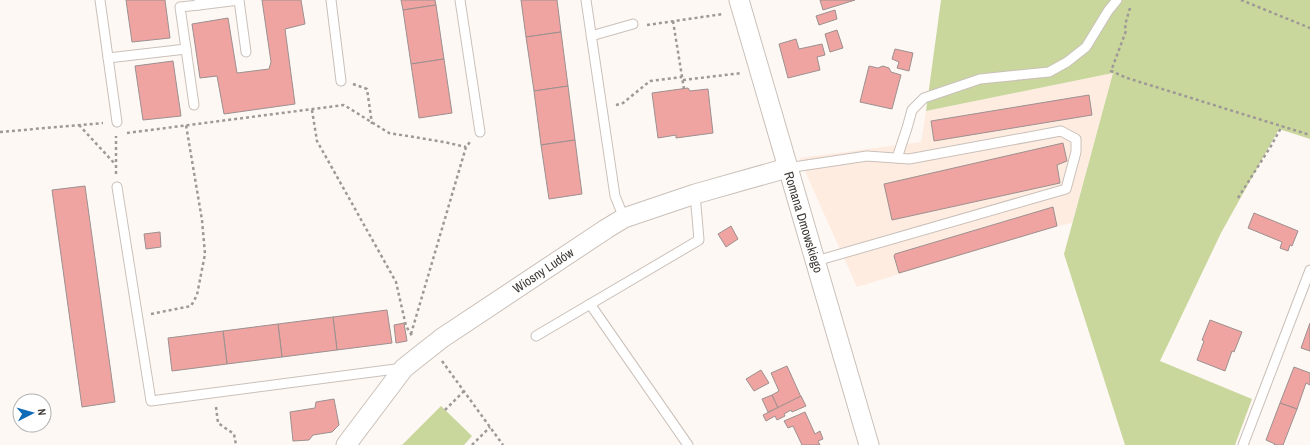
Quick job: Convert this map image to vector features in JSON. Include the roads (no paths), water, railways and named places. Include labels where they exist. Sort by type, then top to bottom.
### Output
[{"type":"street","name":"Romana Dmowskiego","points":[[733,7],[788,168],[869,445]]},
{"type":"street","name":"Wiosny Ludów","points":[[346,445],[404,368],[442,338],[606,228],[624,218],[695,194],[788,168]]},
{"type":"lane","points":[[100,0],[117,122]]},
{"type":"lane","points":[[194,105],[180,7],[199,2],[239,0],[246,52]]},
{"type":"lane","points":[[331,0],[341,81]]},
{"type":"lane","points":[[460,0],[480,132]]},
{"type":"lane","points":[[586,0],[616,196],[624,218]]},
{"type":"lane","points":[[897,158],[912,110],[924,98],[980,79],[1049,72],[1067,62],[1086,47],[1108,11],[1117,0]]},
{"type":"lane","points":[[591,36],[633,24]]},
{"type":"lane","points":[[108,58],[186,49]]},
{"type":"lane","points":[[788,168],[867,156],[909,159],[1061,131],[1076,139],[1076,152],[1066,189],[816,261]]},
{"type":"lane","points":[[117,187],[151,401],[404,368]]},
{"type":"lane","points":[[536,336],[699,240],[695,194]]},
{"type":"lane","points":[[1243,445],[1310,270]]},
{"type":"lane","points":[[590,304],[688,445]]}]
